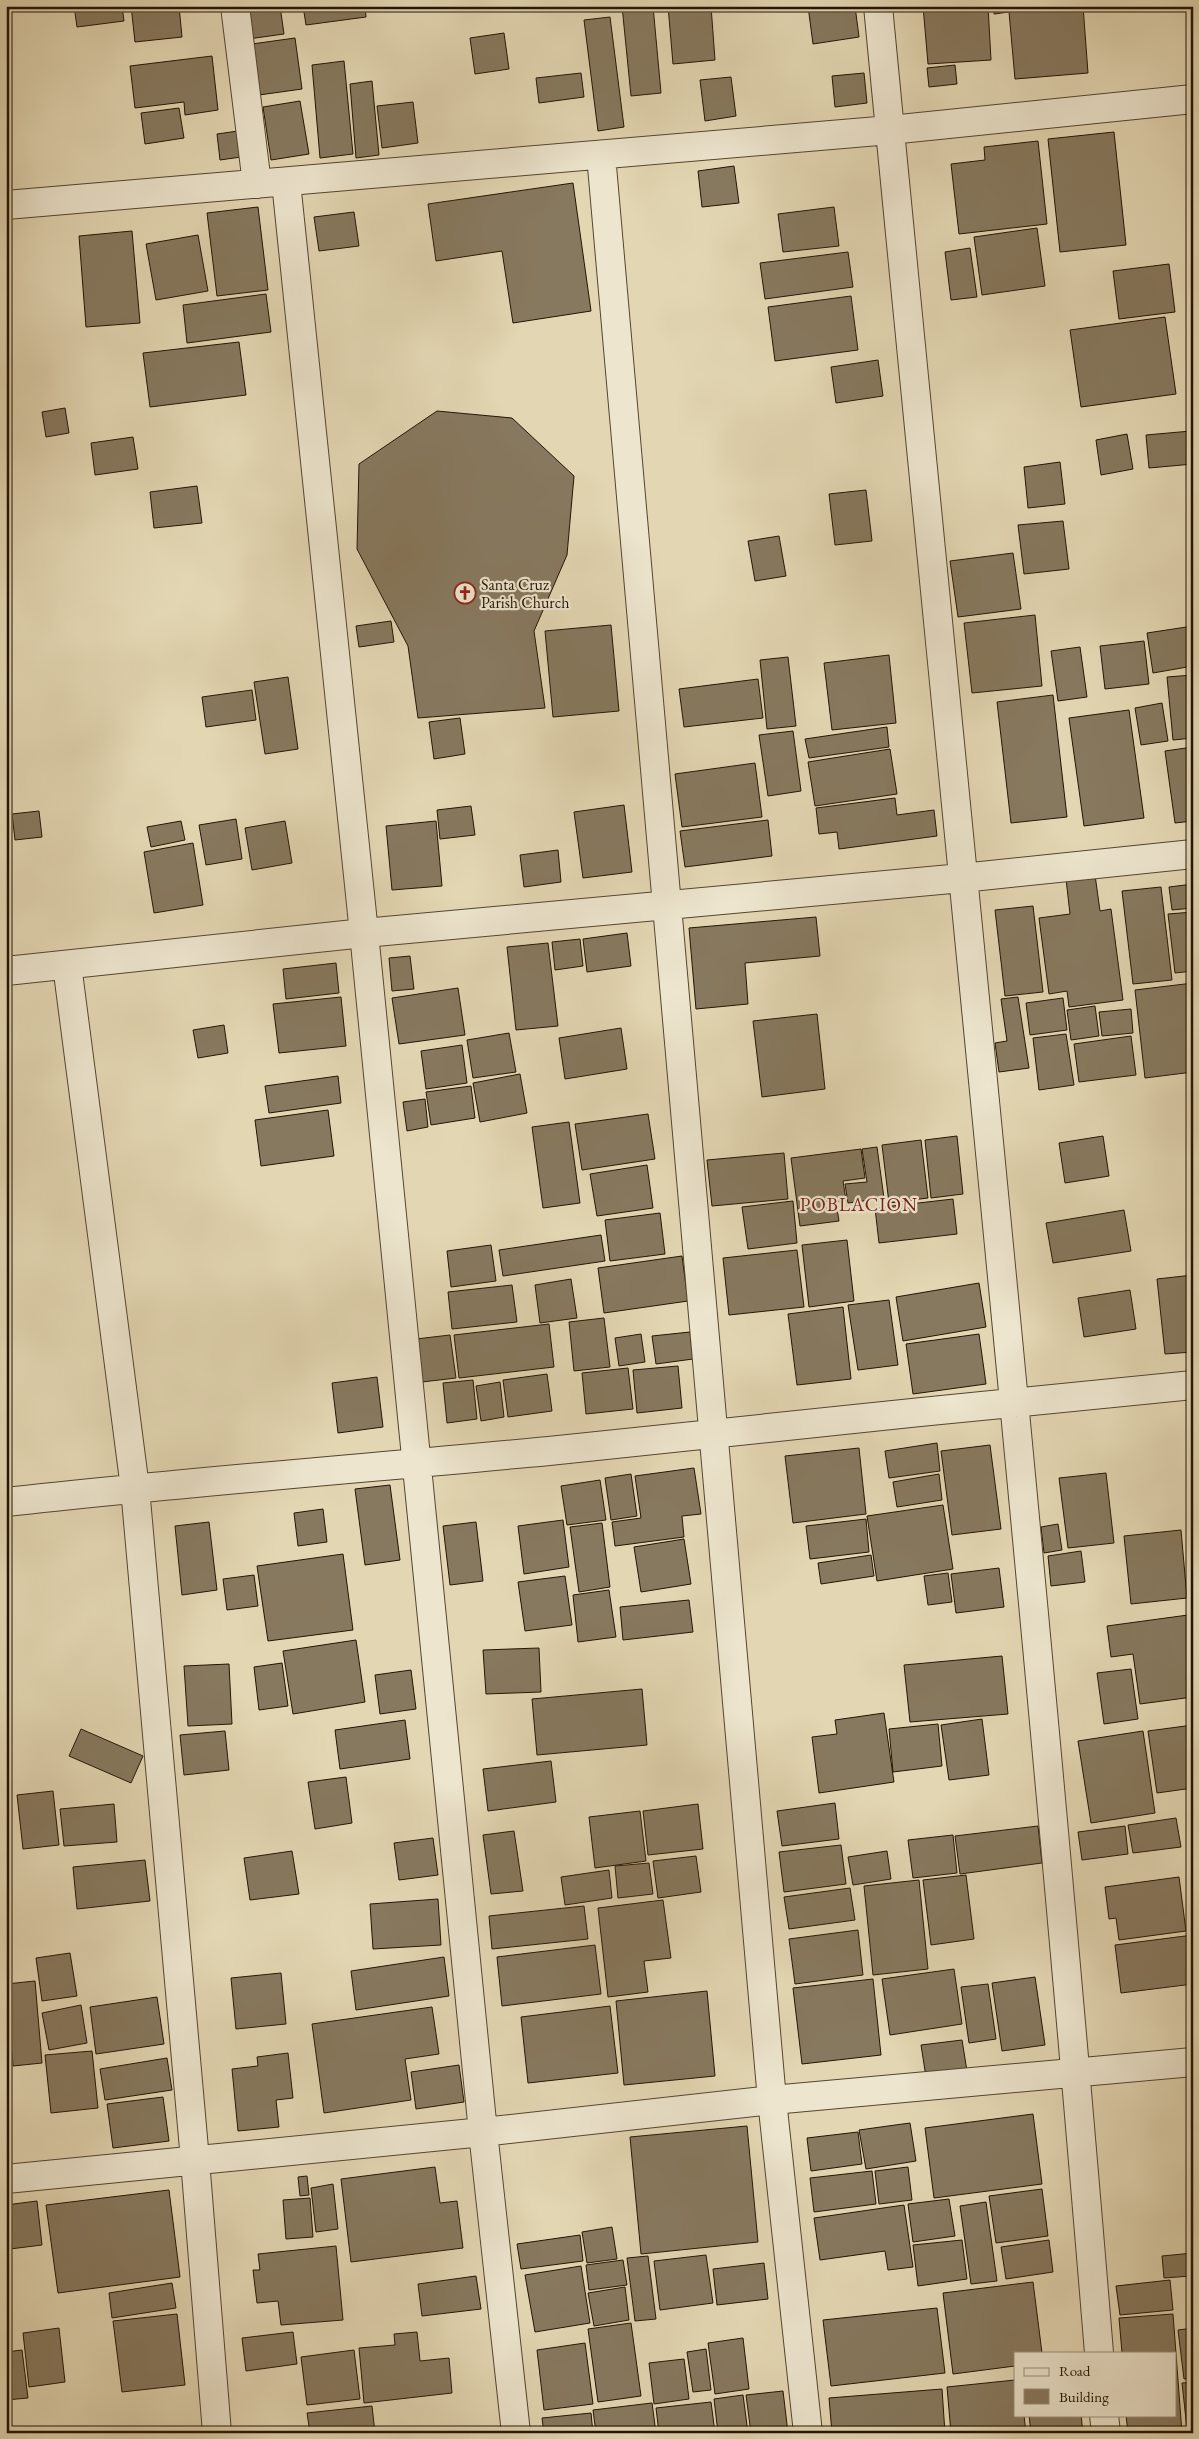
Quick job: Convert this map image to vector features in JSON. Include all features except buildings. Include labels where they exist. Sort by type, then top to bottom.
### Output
[{"type":"street","points":[[235,6],[257,184]]},
{"type":"street","points":[[878,6],[962,878],[1015,1401],[1076,2072],[1099,2352]]},
{"type":"street","points":[[6,205],[890,130],[1193,99]]},
{"type":"street","points":[[601,155],[715,1434],[772,2100],[808,2433]]},
{"type":"street","points":[[286,182],[516,2433]]},
{"type":"street","points":[[6,971],[364,933],[962,878],[1193,854]]},
{"type":"street","points":[[67,964],[135,1488],[195,2160],[217,2433]]},
{"type":"street","points":[[6,1502],[135,1488],[416,1464],[1015,1401],[1193,1385]]},
{"type":"street","points":[[6,2179],[484,2132],[772,2100],[1193,2062]]},
{"type":"street","points":[[1104,2416],[1106,2433]]},
{"type":"place","name":"Santa Cruz Parish Church","points":[[465,593]]},
{"type":"district","name":"POBLACION","points":[[859,1204]]}]
